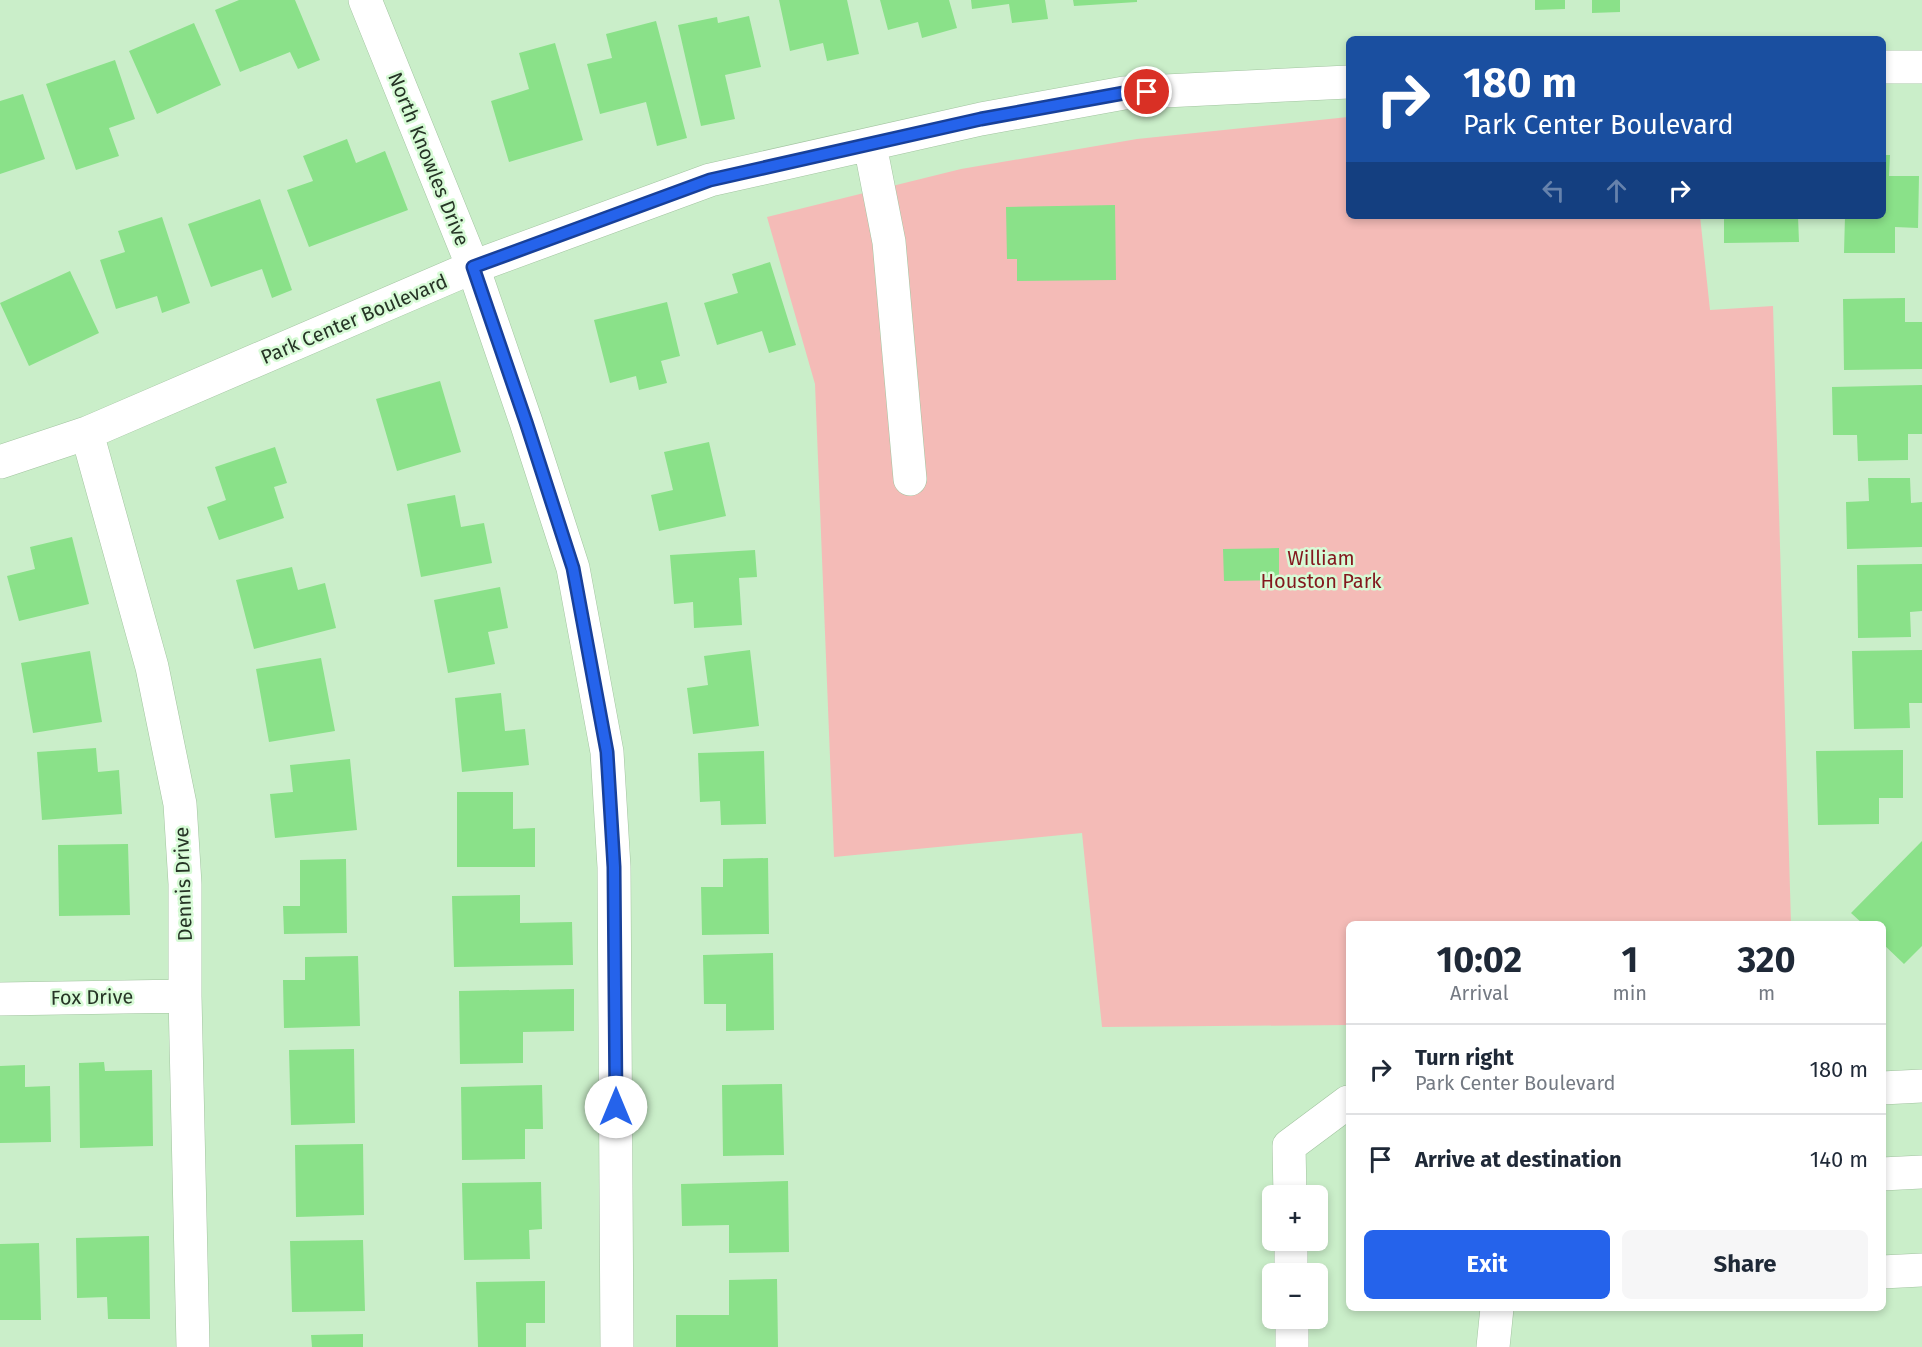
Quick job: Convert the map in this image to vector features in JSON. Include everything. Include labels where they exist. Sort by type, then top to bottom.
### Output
[{"type":"street","name":"North Knowles Drive","points":[[365,0],[473,267],[573,568],[607,752],[614,867],[617,1347]]},
{"type":"street","points":[[1886,68],[1922,67]]},
{"type":"street","name":"Park Center Boulevard","points":[[0,462],[87,433],[473,267],[710,180],[981,119],[1124,93],[1346,82]]},
{"type":"street","points":[[870,145],[889,242],[910,479]]},
{"type":"street","name":"Dennis Drive","points":[[87,433],[152,667],[180,804],[185,884],[185,996],[193,1347]]},
{"type":"street","name":"Fox Drive","points":[[0,999],[185,996]]},
{"type":"street","points":[[1886,1088],[1922,1086]]},
{"type":"street","points":[[1290,1185],[1289,1146],[1346,1103]]},
{"type":"street","points":[[1886,1174],[1922,1172]]},
{"type":"street","points":[[1886,1272],[1922,1270]]},
{"type":"street","points":[[1493,1347],[1497,1311]]},
{"type":"street","points":[[1292,1329],[1292,1347]]},
{"type":"green space","name":"William Houston Park","points":[[1346,117],[1346,219],[1700,219],[1710,310],[1773,306],[1791,921],[1346,921],[1346,1025],[1102,1027],[1082,833],[834,857],[815,384],[767,217],[961,169],[1137,139]]},
{"type":"building","points":[[239,0],[295,0],[320,60],[298,69],[290,52],[240,72],[215,10]]},
{"type":"building","points":[[779,0],[847,0],[859,54],[827,61],[823,43],[790,51]]},
{"type":"building","points":[[880,0],[949,0],[957,28],[922,38],[918,22],[888,30]]},
{"type":"building","points":[[971,0],[1045,0],[1048,19],[1012,23],[1009,4],[972,9]]},
{"type":"building","points":[[1073,0],[1137,0],[1137,2],[1074,6]]},
{"type":"building","points":[[1535,0],[1565,0],[1565,9],[1535,10]]},
{"type":"building","points":[[1592,0],[1620,0],[1620,12],[1592,13]]},
{"type":"building","points":[[749,16],[761,67],[725,75],[735,119],[701,126],[678,25],[717,17],[718,23]]},
{"type":"building","points":[[656,21],[687,138],[657,146],[646,102],[600,114],[587,64],[612,58],[606,34]]},
{"type":"building","points":[[194,23],[221,85],[157,114],[129,51]]},
{"type":"building","points":[[555,43],[583,140],[509,162],[491,101],[529,89],[519,53]]},
{"type":"building","points":[[115,60],[135,119],[109,128],[119,156],[76,170],[46,84]]},
{"type":"building","points":[[23,94],[45,159],[0,174],[0,101]]},
{"type":"building","points":[[347,139],[356,163],[385,151],[408,210],[309,247],[287,190],[313,181],[303,156]]},
{"type":"building","points":[[1886,155],[1890,155],[1889,176],[1919,176],[1918,228],[1895,227],[1895,253],[1844,253],[1845,219],[1886,219]]},
{"type":"building","points":[[260,199],[292,290],[272,298],[262,269],[211,287],[188,224]]},
{"type":"building","points":[[1115,205],[1116,280],[1017,281],[1017,259],[1007,259],[1006,207]]},
{"type":"building","points":[[162,217],[190,303],[162,313],[157,296],[116,309],[100,260],[125,252],[118,231]]},
{"type":"building","points":[[1724,219],[1798,219],[1799,242],[1724,243]]},
{"type":"building","points":[[770,262],[796,345],[769,353],[762,331],[717,345],[704,303],[738,293],[732,274]]},
{"type":"building","points":[[70,271],[99,333],[29,366],[0,303]]},
{"type":"building","points":[[1905,298],[1905,322],[1922,322],[1922,369],[1844,370],[1843,299]]},
{"type":"building","points":[[667,302],[680,356],[661,361],[667,383],[639,390],[636,376],[610,383],[594,320]]},
{"type":"building","points":[[440,381],[461,452],[397,471],[376,399]]},
{"type":"building","points":[[1922,385],[1922,434],[1908,434],[1908,460],[1858,461],[1857,435],[1833,435],[1832,387]]},
{"type":"building","points":[[709,442],[726,516],[659,531],[651,495],[673,490],[664,452]]},
{"type":"building","points":[[275,447],[287,483],[274,487],[284,518],[219,540],[207,507],[226,500],[215,467]]},
{"type":"building","points":[[1868,478],[1910,478],[1911,503],[1922,502],[1922,547],[1847,549],[1846,502],[1869,501]]},
{"type":"building","points":[[455,495],[461,527],[484,523],[492,563],[421,577],[407,504]]},
{"type":"building","points":[[72,537],[89,604],[19,621],[7,576],[35,569],[30,547]]},
{"type":"building","points":[[1279,548],[1279,580],[1224,581],[1223,549]]},
{"type":"building","points":[[755,550],[757,577],[739,578],[742,625],[694,628],[693,602],[674,604],[670,555]]},
{"type":"building","points":[[1922,564],[1922,611],[1910,612],[1911,637],[1858,638],[1857,565]]},
{"type":"building","points":[[292,567],[298,590],[325,583],[336,628],[254,649],[236,580]]},
{"type":"building","points":[[500,587],[508,628],[488,632],[495,664],[448,673],[434,600]]},
{"type":"building","points":[[750,650],[759,726],[693,734],[687,688],[708,685],[704,656]]},
{"type":"building","points":[[1922,650],[1922,703],[1909,703],[1910,728],[1854,729],[1852,651]]},
{"type":"building","points":[[90,651],[102,722],[33,733],[21,663]]},
{"type":"building","points":[[321,658],[335,731],[269,742],[256,669]]},
{"type":"building","points":[[501,693],[505,731],[525,729],[529,765],[462,772],[455,698]]},
{"type":"building","points":[[96,748],[98,772],[119,770],[122,814],[42,820],[37,752]]},
{"type":"building","points":[[1903,750],[1903,798],[1879,798],[1879,824],[1818,825],[1816,751]]},
{"type":"building","points":[[764,751],[766,824],[721,825],[720,801],[700,802],[698,753]]},
{"type":"building","points":[[350,759],[357,830],[275,838],[270,794],[293,792],[290,765]]},
{"type":"building","points":[[457,792],[513,792],[513,829],[535,828],[535,867],[457,867]]},
{"type":"building","points":[[1922,841],[1922,946],[1904,964],[1886,947],[1886,921],[1860,921],[1851,913]]},
{"type":"building","points":[[128,844],[130,915],[59,916],[58,845]]},
{"type":"building","points":[[768,858],[769,934],[702,935],[701,887],[723,887],[723,859]]},
{"type":"building","points":[[346,859],[347,933],[284,934],[283,906],[300,906],[300,860]]},
{"type":"building","points":[[520,895],[520,923],[572,922],[573,965],[454,967],[452,896]]},
{"type":"building","points":[[773,953],[774,1030],[726,1031],[726,1004],[704,1004],[703,955]]},
{"type":"building","points":[[358,956],[360,1026],[284,1028],[283,980],[305,980],[305,957]]},
{"type":"building","points":[[574,989],[574,1031],[523,1032],[523,1063],[460,1064],[459,991]]},
{"type":"building","points":[[354,1049],[355,1123],[291,1125],[289,1050]]},
{"type":"building","points":[[104,1062],[105,1071],[152,1070],[153,1146],[80,1148],[79,1063]]},
{"type":"building","points":[[25,1065],[25,1087],[50,1086],[51,1142],[0,1143],[0,1066]]},
{"type":"building","points":[[782,1084],[784,1155],[723,1156],[722,1085]]},
{"type":"building","points":[[542,1085],[543,1129],[525,1129],[525,1159],[462,1160],[461,1087]]},
{"type":"building","points":[[363,1144],[364,1215],[296,1217],[295,1145]]},
{"type":"building","points":[[788,1181],[789,1252],[729,1253],[729,1225],[682,1226],[681,1184]]},
{"type":"building","points":[[541,1182],[542,1229],[529,1230],[530,1259],[464,1260],[462,1183]]},
{"type":"building","points":[[149,1236],[150,1319],[108,1319],[107,1297],[77,1298],[76,1238]]},
{"type":"building","points":[[363,1240],[365,1311],[292,1312],[290,1241]]},
{"type":"building","points":[[39,1243],[41,1320],[0,1320],[0,1244]]},
{"type":"building","points":[[777,1279],[778,1347],[676,1347],[676,1315],[729,1315],[729,1280]]},
{"type":"building","points":[[545,1281],[545,1323],[526,1323],[526,1347],[478,1347],[476,1282]]},
{"type":"building","points":[[363,1334],[363,1347],[312,1347],[311,1335]]},
{"type":"route","points":[[616,1107],[614,867],[607,752],[573,568],[473,267],[710,180],[981,119],[1124,93],[1147,92]]}]
